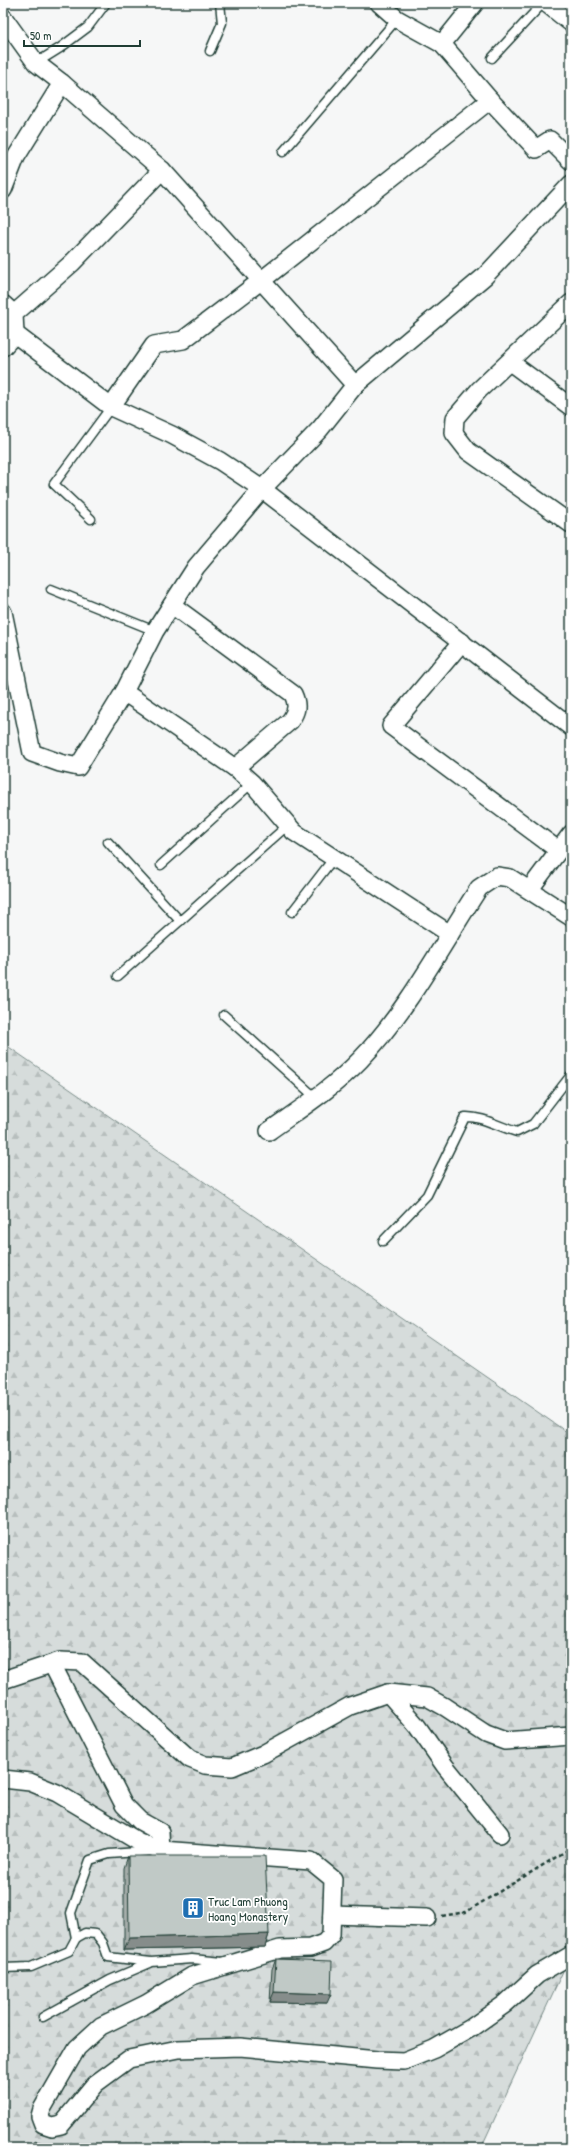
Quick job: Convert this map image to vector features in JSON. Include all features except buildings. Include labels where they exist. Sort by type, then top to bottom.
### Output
[{"type":"street","points":[[379,3],[397,19],[442,44],[490,100],[536,149],[550,140],[571,161]]},
{"type":"street","points":[[442,44],[475,3]]},
{"type":"street","points":[[546,3],[571,23]]},
{"type":"street","points":[[3,18],[36,63],[62,83],[162,170],[355,385]]},
{"type":"street","points":[[3,190],[16,157],[62,83]]},
{"type":"street","points":[[111,406],[154,345],[183,340],[262,280],[490,100]]},
{"type":"street","points":[[162,170],[72,263],[8,309],[15,334],[111,406],[186,442],[220,461],[262,488],[571,727]]},
{"type":"street","points":[[3,612],[32,753],[60,764],[78,767],[124,692],[155,631],[196,567],[262,488],[320,429],[355,385],[485,276],[571,184]]},
{"type":"street","points":[[571,303],[479,390],[454,418],[454,433],[468,451],[571,524]]},
{"type":"street","points":[[3,347],[15,334]]},
{"type":"street","points":[[510,362],[571,406]]},
{"type":"street","points":[[172,605],[293,694],[297,703],[296,712],[290,722],[234,768]]},
{"type":"street","points":[[462,642],[391,726],[558,850]]},
{"type":"street","points":[[124,692],[234,768],[252,783],[294,832],[333,859],[450,934]]},
{"type":"street","points":[[530,890],[571,834]]},
{"type":"street","points":[[269,1131],[316,1098],[359,1060],[398,1013],[479,888],[497,876],[510,878],[571,917]]},
{"type":"street","points":[[3,1680],[60,1661],[82,1662],[190,1759],[205,1765],[232,1767],[264,1754],[350,1706],[388,1693],[427,1698],[445,1706],[486,1734],[505,1741],[571,1736]]},
{"type":"street","points":[[52,1664],[124,1805],[140,1821],[160,1832],[161,1850]]},
{"type":"street","points":[[388,1693],[417,1726],[445,1766],[500,1834]]},
{"type":"street","points":[[3,1779],[30,1782],[57,1794],[139,1842],[161,1850],[311,1862],[333,1880],[331,1935],[324,1943],[310,1948],[280,1949],[192,1976],[146,2004],[101,2026],[77,2048],[42,2109],[40,2116],[44,2124],[52,2127],[61,2125],[95,2084],[129,2060],[178,2049],[240,2046],[378,2060],[404,2061],[434,2049],[471,2028],[505,2004],[537,1975],[571,1955]]},
{"type":"street","points":[[332,1916],[427,1918]]},
{"type":"lane","points":[[36,63],[60,48],[88,27],[106,3]]},
{"type":"lane","points":[[210,51],[222,23],[220,3]]},
{"type":"lane","points":[[492,58],[543,3]]},
{"type":"lane","points":[[283,152],[397,19]]},
{"type":"lane","points":[[91,519],[54,484],[111,406]]},
{"type":"lane","points":[[51,589],[155,631]]},
{"type":"lane","points":[[161,865],[252,783]]},
{"type":"lane","points":[[118,976],[288,825]]},
{"type":"lane","points":[[108,842],[180,921]]},
{"type":"lane","points":[[292,912],[333,859]]},
{"type":"lane","points":[[224,1015],[316,1098]]},
{"type":"lane","points":[[383,1241],[427,1195],[465,1117],[477,1117],[493,1125],[517,1132],[533,1124],[571,1075]]},
{"type":"lane","points":[[76,1938],[71,1913],[90,1860],[109,1854],[161,1850]]},
{"type":"lane","points":[[3,1968],[31,1967],[69,1951],[76,1938],[85,1933],[96,1934],[103,1943],[108,1957],[151,1962],[192,1959],[232,1963]]},
{"type":"lane","points":[[43,2017],[110,1980],[151,1962]]},
{"type":"path","points":[[427,1918],[466,1912],[571,1848]]},
{"type":"green space","points":[[3,1043],[571,1435],[571,1954],[481,2148],[3,2148]]},
{"type":"place","name":"Truc Lam Phuong Hoang Monastery","points":[[193,1908]]}]
